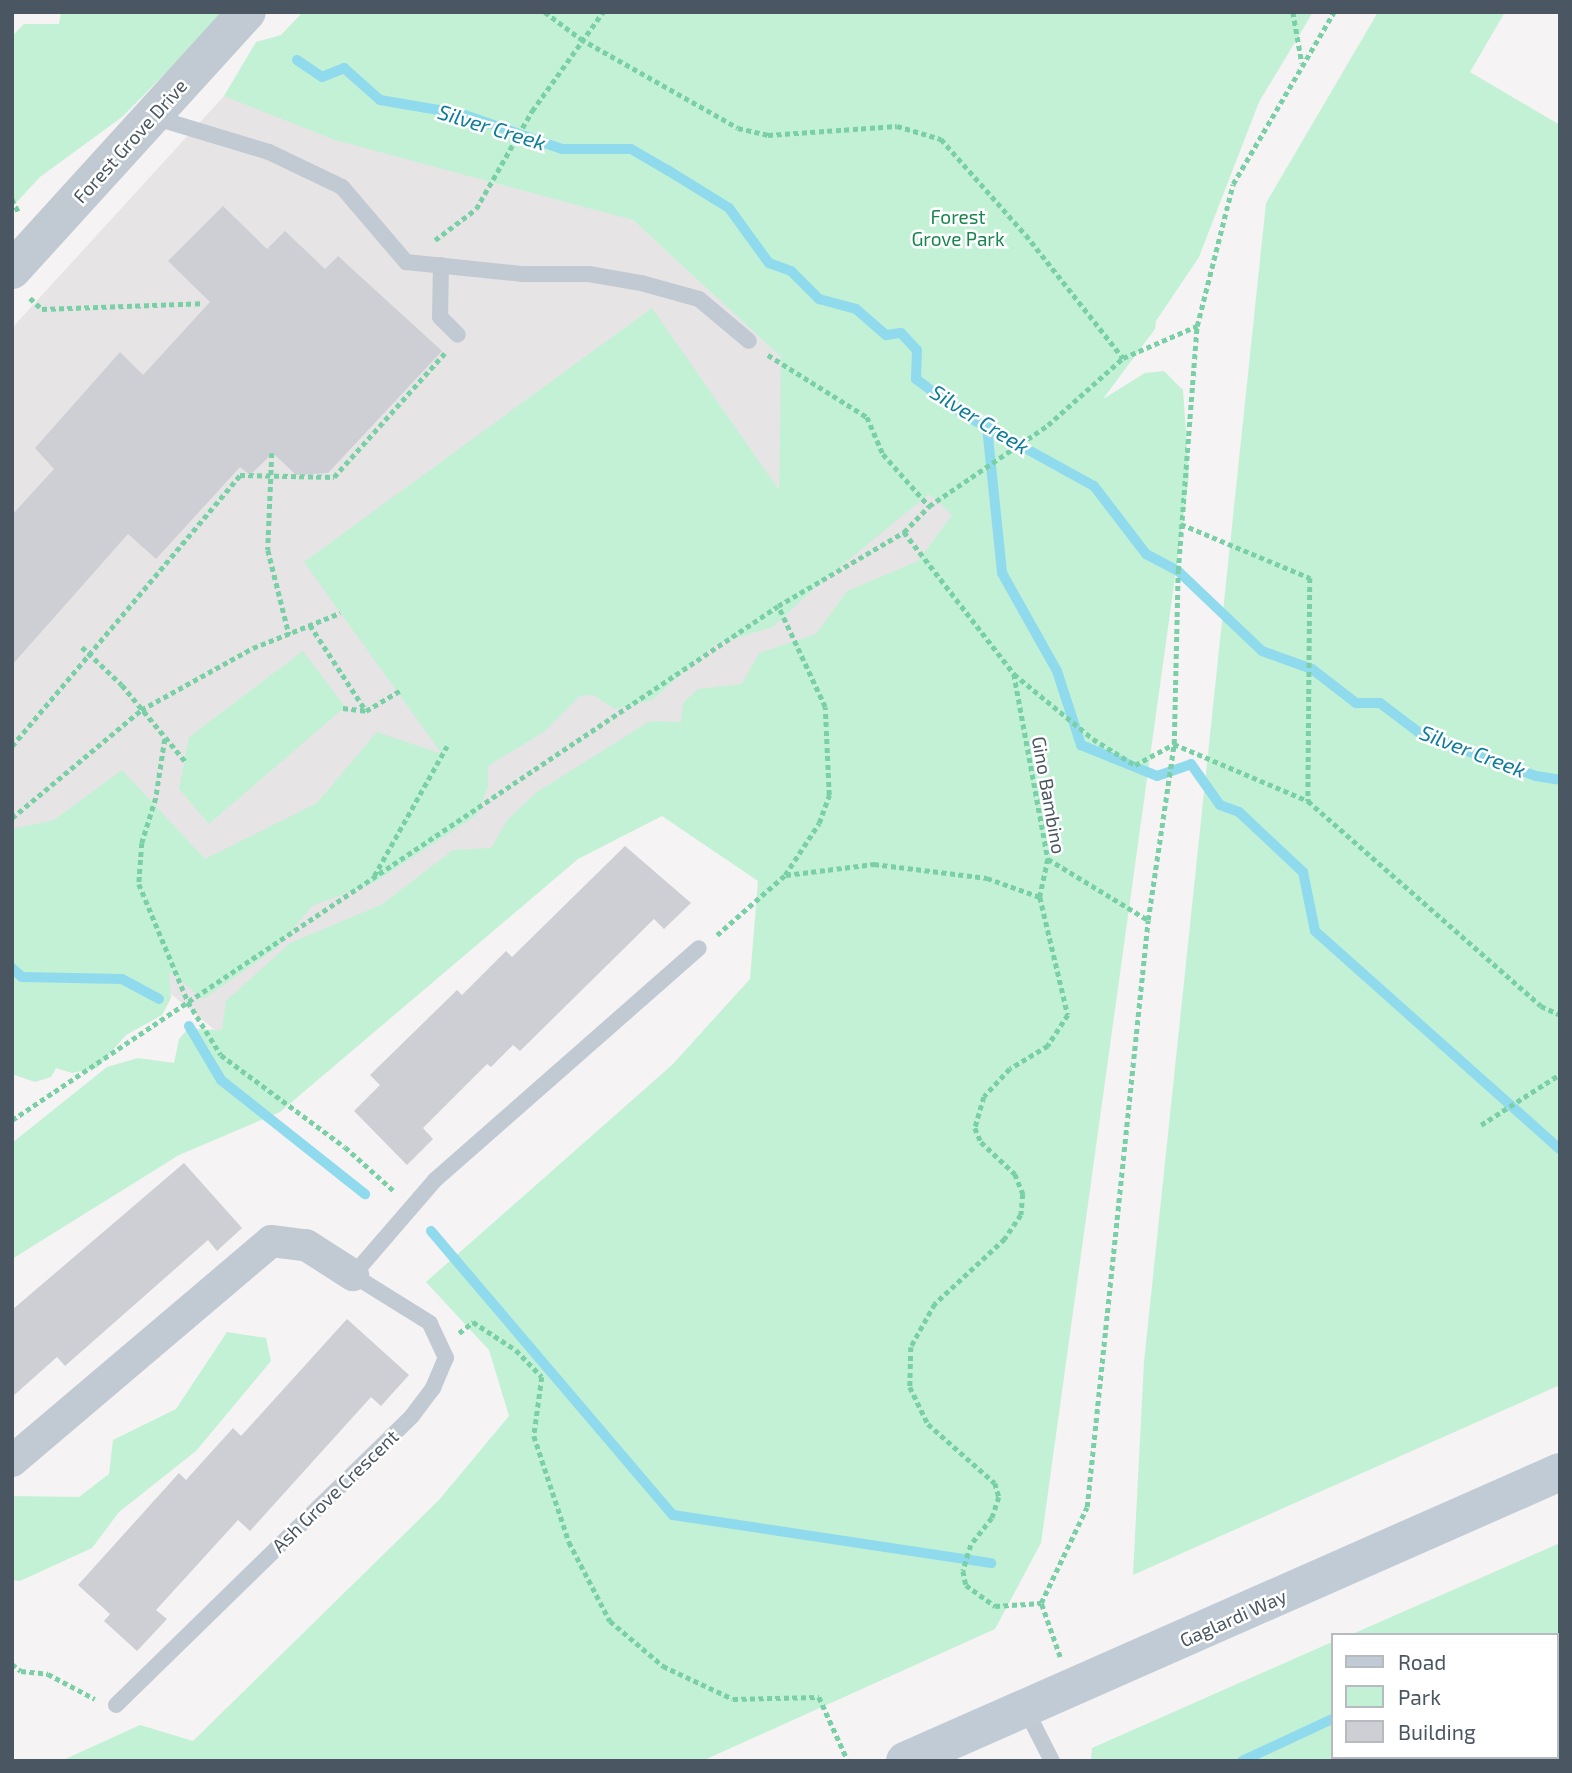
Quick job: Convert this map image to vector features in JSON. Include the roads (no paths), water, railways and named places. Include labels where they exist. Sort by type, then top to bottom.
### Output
[{"type":"main road","name":"Gaglardi Way","points":[[905,1761],[1026,1710],[1560,1472]]},
{"type":"street","name":"Forest Grove Drive","points":[[21,284],[153,117],[247,12]]},
{"type":"street","points":[[12,1461],[271,1241],[306,1245],[353,1275]]},
{"type":"lane","points":[[153,117],[269,152],[342,187],[406,262],[523,274],[589,274],[641,283],[699,299],[749,341]]},
{"type":"lane","points":[[441,265],[440,317],[458,335]]},
{"type":"lane","points":[[353,1275],[435,1180],[699,948]]},
{"type":"lane","name":"Ash Grove Crescent","points":[[117,1705],[412,1416],[433,1388],[446,1359],[430,1323],[353,1275]]},
{"type":"lane","points":[[1026,1710],[1052,1761]]},
{"type":"waterway","name":"Silver Creek","points":[[297,60],[322,77],[344,68],[380,100],[462,114],[562,149],[631,149],[729,208],[769,263],[791,271],[819,299],[856,309],[886,335],[901,333],[917,350],[916,379],[963,414],[1094,486],[1146,554],[1178,571],[1262,651],[1312,669],[1356,703],[1380,703],[1421,734],[1536,776],[1560,780]]},
{"type":"waterway","points":[[987,427],[1002,573],[1057,671],[1081,745],[1157,776],[1191,764],[1220,805],[1239,812],[1303,872],[1315,931],[1560,1149]]},
{"type":"waterway","points":[[12,968],[22,977],[122,979],[159,999]]},
{"type":"waterway","points":[[189,1026],[221,1080],[365,1194]]},
{"type":"waterway","points":[[431,1231],[673,1515],[991,1563]]},
{"type":"waterway","points":[[1242,1761],[1330,1720]]},
{"type":"park label","name":"Forest Grove Park","points":[[958,228]]}]
